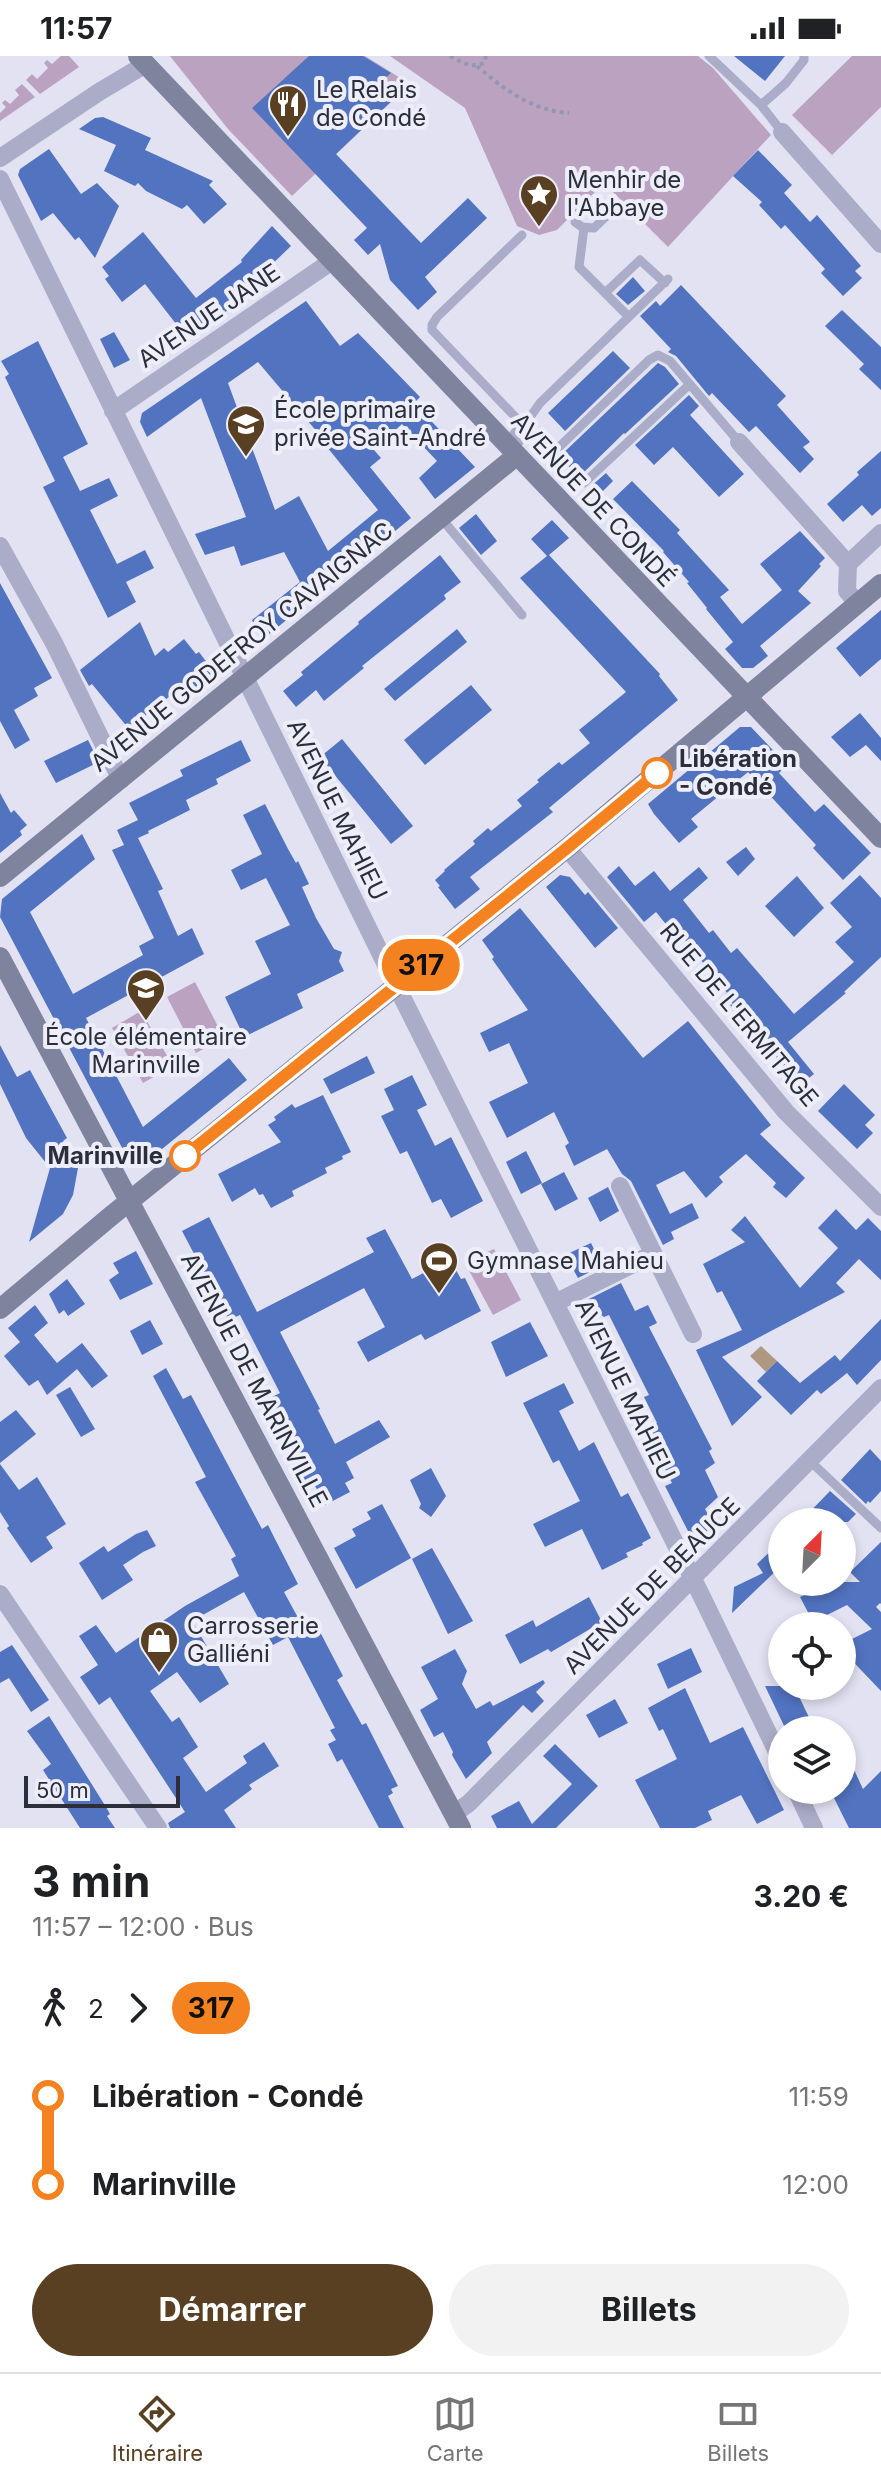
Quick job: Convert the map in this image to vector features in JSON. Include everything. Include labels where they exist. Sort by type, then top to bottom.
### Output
[{"type":"main road","name":"AVENUE DE CONDÉ","points":[[142,60],[332,261],[517,441],[746,697],[881,838]]},
{"type":"main road","name":"AVENUE GODEFROY CAVAIGNAC","points":[[0,877],[441,518],[517,441]]},
{"type":"main road","points":[[0,1309],[567,848],[881,584]]},
{"type":"main road","name":"AVENUE DE MARINVILLE","points":[[0,957],[457,1821]]},
{"type":"street","points":[[0,158],[142,60]]},
{"type":"street","points":[[782,132],[881,244]]},
{"type":"street","name":"AVENUE MAHIEU","points":[[0,179],[768,1733]]},
{"type":"street","name":"AVENUE JANE","points":[[113,411],[332,261]]},
{"type":"street","points":[[739,442],[848,564],[847,591],[857,603]]},
{"type":"street","points":[[848,564],[881,533]]},
{"type":"street","points":[[0,546],[54,643],[121,780]]},
{"type":"street","name":"RUE DE L'ERMITAGE","points":[[567,848],[786,1112],[881,1207]]},
{"type":"street","points":[[620,1186],[693,1334]]},
{"type":"street","points":[[555,1303],[653,1254]]},
{"type":"street","name":"AVENUE DE BEAUCE","points":[[457,1821],[469,1803],[881,1388]]},
{"type":"street","points":[[0,1594],[158,1828]]},
{"type":"street","points":[[803,1804],[814,1828]]},
{"type":"lane","points":[[709,56],[761,105],[782,132]]},
{"type":"lane","points":[[761,105],[786,83],[804,56]]},
{"type":"lane","points":[[619,204],[594,228],[580,225],[579,267],[629,317]]},
{"type":"lane","points":[[522,235],[432,325],[432,330],[517,441],[540,403],[667,281],[640,260],[605,293]]},
{"type":"lane","points":[[555,451],[649,360],[658,355],[670,361],[739,442]]},
{"type":"lane","points":[[584,483],[690,384]]},
{"type":"lane","points":[[441,518],[522,615]]},
{"type":"lane","points":[[810,1461],[881,1528]]},
{"type":"path","points":[[450,56],[477,66],[494,81],[544,109],[569,113]]},
{"type":"path","points":[[477,66],[484,63],[486,56]]},
{"type":"shaded area","points":[[61,56],[69,56],[79,67],[40,94],[26,80],[32,74],[37,79],[48,68],[44,63],[47,60],[52,64]]},
{"type":"shaded area","points":[[170,56],[365,56],[410,84],[292,196],[228,129]]},
{"type":"shaded area","points":[[390,56],[698,56],[713,68],[771,135],[668,247],[604,183],[557,230],[539,235],[517,226],[465,108]]},
{"type":"shaded area","points":[[852,56],[881,56],[881,107],[832,155],[792,115]]},
{"type":"shaded area","points":[[22,84],[35,97],[0,121],[0,113],[6,107],[2,103],[5,100],[10,104],[19,95],[15,90]]},
{"type":"shaded area","points":[[195,982],[224,1038],[196,1053],[167,997]]},
{"type":"shaded area","points":[[141,1011],[173,1066],[143,1083],[112,1028]]},
{"type":"shaded area","points":[[494,1249],[521,1300],[493,1315],[465,1263]]},
{"type":"shaded area","points":[[761,1346],[777,1361],[766,1372],[750,1356]]},
{"type":"building","points":[[309,56],[363,56],[391,73],[383,80],[398,95],[336,154],[421,243],[468,198],[487,218],[425,277],[437,292],[418,310],[390,280],[380,244],[368,255],[354,240],[367,228],[252,108]]},
{"type":"building","points":[[734,56],[785,56],[765,81]]},
{"type":"building","points":[[103,117],[151,138],[145,150],[213,181],[209,185],[227,204],[204,224],[187,205],[182,209],[146,191],[138,183],[135,186],[104,171],[116,145],[79,129],[95,118]]},
{"type":"building","points":[[49,149],[81,194],[97,183],[119,206],[95,258],[79,237],[75,240],[53,213],[41,221],[18,175],[20,169]]},
{"type":"building","points":[[758,150],[792,185],[784,193],[810,222],[817,215],[861,266],[855,271],[862,278],[843,296],[821,273],[825,269],[785,225],[781,229],[759,205],[762,202],[733,176]]},
{"type":"building","points":[[272,226],[291,246],[262,274],[268,283],[187,338],[145,284],[122,302],[105,279],[109,276],[102,267],[143,232],[196,298],[242,262]]},
{"type":"building","points":[[633,277],[645,291],[628,305],[616,294]]},
{"type":"building","points":[[681,285],[786,396],[777,405],[810,442],[803,447],[814,459],[800,473],[756,426],[749,432],[712,393],[709,396],[640,316],[656,301],[660,306]]},
{"type":"building","points":[[306,301],[340,346],[358,333],[420,397],[414,403],[475,467],[435,499],[419,478],[437,461],[402,424],[374,450],[381,458],[370,467],[411,518],[262,640],[252,620],[300,582],[284,552],[241,566],[234,546],[205,555],[195,534],[246,517],[201,398],[147,437],[140,422],[142,413]],"holes":[[[258,362],[378,510],[328,551],[299,496],[275,510],[228,383]]]},
{"type":"building","points":[[842,310],[881,347],[881,390],[859,369],[864,364],[825,326]]},
{"type":"building","points":[[114,332],[130,360],[114,368],[100,339]]},
{"type":"building","points":[[38,341],[88,444],[63,457],[80,491],[109,478],[118,496],[90,510],[117,564],[145,550],[154,568],[126,582],[136,602],[108,618],[43,487],[55,481],[5,377],[9,374],[1,361]]},
{"type":"building","points":[[613,351],[630,368],[565,431],[548,413]]},
{"type":"building","points":[[658,363],[679,384],[579,477],[559,457]]},
{"type":"building","points":[[689,395],[699,406],[690,415],[744,474],[719,497],[673,447],[654,465],[635,445]]},
{"type":"building","points":[[881,451],[881,508],[872,516],[862,505],[843,522],[827,504]]},
{"type":"building","points":[[606,473],[613,481],[597,497],[589,488]]},
{"type":"building","points":[[632,481],[680,530],[677,533],[729,590],[720,597],[742,624],[782,590],[760,564],[800,531],[825,558],[798,591],[811,603],[760,646],[768,656],[753,668],[742,668],[725,649],[733,642],[689,582],[664,551],[613,499]]},
{"type":"building","points":[[476,514],[497,541],[481,555],[459,528]]},
{"type":"building","points":[[552,520],[569,538],[549,555],[660,674],[678,700],[549,808],[553,812],[470,877],[480,889],[455,909],[435,880],[488,828],[491,831],[522,806],[517,800],[539,782],[537,780],[590,743],[579,730],[626,692],[520,578],[547,556],[531,539]]},
{"type":"building","points":[[440,555],[461,582],[444,595],[446,599],[362,666],[364,668],[324,701],[316,690],[296,707],[283,691],[303,675],[301,672]]},
{"type":"building","points":[[0,583],[52,678],[34,688],[38,696],[14,710],[30,740],[15,749],[0,721]]},
{"type":"building","points":[[881,610],[881,659],[860,677],[836,648]]},
{"type":"building","points":[[140,622],[155,656],[164,648],[168,652],[184,639],[196,654],[199,652],[217,676],[199,691],[190,680],[129,729],[92,684],[89,686],[80,670]]},
{"type":"building","points":[[457,629],[467,642],[395,701],[384,689]]},
{"type":"building","points":[[471,685],[492,710],[425,765],[404,740]]},
{"type":"building","points":[[860,713],[881,738],[881,761],[866,745],[850,757],[831,737]]},
{"type":"building","points":[[740,727],[751,727],[787,765],[779,773],[815,812],[824,804],[871,853],[843,880],[813,848],[816,845],[748,772],[691,819],[698,827],[679,843],[654,814],[648,804]]},
{"type":"building","points":[[342,739],[413,826],[391,844],[320,757]]},
{"type":"building","points":[[88,740],[99,762],[56,783],[44,761]]},
{"type":"building","points":[[241,740],[251,761],[216,779],[218,784],[186,800],[190,810],[138,838],[163,889],[158,891],[178,936],[192,928],[204,954],[86,1018],[143,1127],[229,1058],[247,1080],[146,1162],[128,1159],[0,917],[2,899],[82,834],[95,859],[30,912],[73,994],[143,955],[139,946],[154,938],[112,850],[124,845],[117,830],[138,820],[129,803],[183,776],[180,770]]},
{"type":"building","points":[[0,793],[11,813],[14,810],[27,825],[20,831],[22,835],[0,853]]},
{"type":"building","points":[[265,804],[309,884],[302,887],[316,918],[334,949],[342,952],[339,961],[344,971],[297,994],[303,1008],[244,1037],[225,997],[271,974],[255,941],[290,925],[266,878],[241,890],[231,870],[262,854],[243,815]]},
{"type":"building","points":[[746,847],[755,859],[738,876],[726,862]]},
{"type":"building","points":[[619,866],[635,886],[654,871],[670,891],[699,867],[708,878],[683,900],[709,933],[713,930],[731,953],[737,948],[794,1014],[854,962],[835,942],[852,927],[830,903],[860,875],[881,898],[881,957],[846,993],[788,1042],[814,1074],[795,1089],[782,1073],[787,1070],[730,1005],[733,1004],[727,993],[681,935],[678,939],[656,912],[644,922],[607,877]]},
{"type":"building","points":[[560,875],[570,877],[585,895],[588,892],[618,928],[595,948],[546,887]]},
{"type":"building","points":[[797,876],[824,908],[794,937],[765,906]]},
{"type":"building","points":[[520,908],[643,1058],[688,1021],[771,1125],[760,1134],[805,1178],[786,1198],[773,1187],[776,1183],[746,1154],[719,1177],[723,1182],[706,1198],[684,1171],[656,1185],[670,1214],[692,1203],[699,1218],[671,1232],[674,1239],[663,1245],[631,1181],[622,1174],[607,1149],[574,1166],[565,1146],[569,1143],[554,1112],[507,1138],[489,1102],[528,1083],[509,1043],[489,1052],[480,1033],[528,1010],[482,940]]},
{"type":"building","points":[[0,1045],[17,1077],[30,1070],[67,1138],[63,1141],[78,1168],[73,1195],[63,1214],[29,1242],[50,1168],[26,1138],[0,1084]]},
{"type":"building","points":[[367,1056],[375,1073],[331,1094],[323,1079]]},
{"type":"building","points":[[412,1075],[427,1105],[417,1110],[435,1146],[451,1137],[483,1201],[451,1218],[441,1199],[432,1203],[407,1151],[400,1154],[381,1116],[394,1110],[384,1089]]},
{"type":"building","points":[[844,1084],[875,1115],[865,1125],[873,1133],[857,1149],[818,1111]]},
{"type":"building","points":[[323,1095],[351,1152],[325,1168],[327,1173],[292,1191],[294,1196],[271,1208],[263,1194],[259,1195],[255,1188],[232,1202],[218,1174],[281,1142],[268,1125],[276,1120],[274,1117],[292,1104],[295,1108]]},
{"type":"building","points":[[526,1151],[542,1183],[521,1194],[506,1162]]},
{"type":"building","points":[[564,1172],[578,1199],[555,1211],[541,1184]]},
{"type":"building","points":[[608,1187],[619,1211],[600,1222],[588,1198]]},
{"type":"building","points":[[836,1209],[856,1230],[868,1218],[881,1231],[881,1280],[859,1259],[836,1283],[845,1292],[722,1357],[762,1397],[732,1426],[696,1350],[742,1330],[722,1291],[717,1293],[703,1264],[745,1242],[731,1230],[745,1216],[800,1288],[838,1248],[818,1228]]},
{"type":"building","points":[[209,1217],[257,1312],[374,1252],[366,1238],[385,1229],[412,1279],[450,1259],[461,1279],[465,1278],[481,1311],[425,1340],[421,1334],[368,1362],[357,1342],[385,1327],[364,1288],[280,1332],[335,1444],[379,1420],[390,1437],[346,1462],[354,1478],[345,1483],[350,1492],[325,1505],[313,1482],[303,1488],[294,1472],[305,1466],[270,1398],[280,1393],[240,1315],[229,1320],[182,1231]]},
{"type":"building","points":[[591,1243],[596,1253],[604,1256],[608,1263],[578,1278],[565,1255]]},
{"type":"building","points":[[136,1251],[153,1284],[120,1300],[109,1280],[119,1273],[113,1263]]},
{"type":"building","points":[[67,1279],[85,1304],[68,1316],[64,1310],[59,1314],[49,1294]]},
{"type":"building","points":[[621,1283],[635,1311],[648,1305],[657,1323],[649,1327],[712,1449],[709,1451],[715,1463],[705,1470],[718,1497],[705,1509],[714,1525],[699,1538],[690,1535],[665,1486],[672,1483],[645,1429],[657,1423],[644,1397],[649,1395],[609,1315],[604,1317],[594,1310],[589,1299]]},
{"type":"building","points":[[35,1305],[48,1323],[34,1335],[57,1363],[82,1343],[108,1376],[92,1388],[77,1369],[47,1395],[38,1380],[29,1386],[4,1356],[20,1342],[8,1328]]},
{"type":"building","points":[[881,1319],[881,1360],[857,1385],[847,1373],[821,1394],[817,1390],[791,1415],[757,1381],[777,1361],[800,1383],[835,1355],[840,1361]]},
{"type":"building","points":[[150,1320],[163,1344],[142,1355],[130,1331]]},
{"type":"building","points":[[530,1322],[548,1356],[506,1377],[491,1342]]},
{"type":"building","points":[[166,1368],[183,1399],[191,1395],[262,1529],[268,1525],[298,1584],[284,1592],[308,1636],[319,1630],[343,1676],[337,1680],[362,1725],[366,1723],[398,1786],[391,1789],[393,1793],[388,1796],[404,1828],[379,1828],[342,1759],[337,1762],[328,1744],[336,1740],[330,1730],[335,1728],[288,1637],[273,1645],[244,1592],[192,1621],[229,1684],[200,1703],[177,1672],[150,1691],[172,1722],[179,1717],[198,1747],[183,1758],[206,1792],[247,1763],[243,1756],[264,1742],[279,1766],[249,1785],[252,1789],[224,1810],[236,1828],[170,1828],[168,1823],[185,1812],[110,1697],[99,1705],[80,1677],[98,1665],[79,1636],[96,1625],[116,1653],[185,1606],[239,1576],[231,1559],[236,1556],[195,1482],[206,1477],[153,1376]]},
{"type":"building","points":[[564,1383],[574,1403],[559,1411],[579,1451],[594,1442],[621,1497],[628,1493],[651,1538],[626,1553],[628,1557],[602,1570],[582,1529],[545,1547],[533,1524],[580,1501],[559,1460],[553,1463],[523,1403]]},
{"type":"building","points":[[70,1387],[95,1429],[81,1437],[56,1395]]},
{"type":"building","points":[[16,1410],[36,1434],[0,1463],[0,1422]]},
{"type":"building","points":[[870,1449],[881,1461],[881,1491],[866,1504],[841,1480]]},
{"type":"building","points":[[0,1464],[19,1490],[37,1477],[66,1524],[46,1537],[53,1548],[31,1563],[0,1512]]},
{"type":"building","points":[[431,1468],[446,1496],[431,1517],[419,1508],[421,1504],[410,1480]]},
{"type":"building","points":[[830,1491],[849,1508],[814,1508]]},
{"type":"building","points":[[382,1504],[411,1558],[356,1589],[334,1548],[356,1536],[352,1529],[371,1519],[367,1512]]},
{"type":"building","points":[[147,1530],[156,1546],[123,1565],[133,1580],[102,1600],[79,1563],[104,1546],[108,1552]]},
{"type":"building","points":[[881,1542],[881,1604],[876,1607],[881,1612],[881,1691],[856,1665],[856,1637],[872,1629],[847,1605],[833,1612],[808,1612],[800,1597],[856,1596],[856,1582],[860,1582],[856,1578],[856,1566]]},
{"type":"building","points":[[432,1548],[473,1621],[448,1634],[412,1559]]},
{"type":"building","points":[[768,1553],[768,1578],[732,1613],[734,1587],[763,1573],[757,1564]]},
{"type":"building","points":[[589,1597],[602,1622],[551,1652],[548,1649],[520,1664],[505,1635],[533,1620],[536,1627]]},
{"type":"building","points":[[12,1645],[49,1700],[31,1712],[9,1678],[0,1683],[0,1652]]},
{"type":"building","points":[[691,1648],[702,1672],[668,1689],[657,1664]]},
{"type":"building","points":[[455,1649],[467,1671],[462,1684],[476,1709],[490,1701],[493,1706],[543,1680],[545,1683],[536,1692],[544,1701],[532,1713],[523,1705],[487,1742],[492,1753],[466,1779],[443,1732],[434,1737],[420,1710],[438,1699],[421,1667]]},
{"type":"building","points":[[685,1688],[710,1743],[743,1727],[768,1778],[768,1804],[781,1804],[784,1810],[757,1824],[741,1795],[708,1811],[712,1820],[695,1828],[660,1828],[635,1780],[677,1759],[663,1729],[659,1731],[648,1708]]},
{"type":"building","points":[[615,1699],[628,1723],[599,1738],[586,1715]]},
{"type":"building","points":[[772,1700],[801,1700],[808,1716],[779,1716]]},
{"type":"building","points":[[49,1716],[106,1807],[110,1814],[107,1816],[115,1828],[80,1828],[43,1770],[51,1764],[27,1731]]},
{"type":"building","points":[[555,1744],[598,1786],[556,1828],[497,1828],[491,1816],[519,1801],[532,1824],[572,1784],[543,1756]]},
{"type":"building","points":[[881,1771],[881,1828],[849,1828],[837,1804],[856,1804],[856,1774],[863,1789]]},
{"type":"bus line","name":"317","points":[[185,1156],[657,773]]},
{"type":"place","name":"Le Relais de Condé","points":[[288,138]]},
{"type":"place","name":"Menhir de l'Abbaye","points":[[539,228]]},
{"type":"place","name":"École primaire privée Saint-André","points":[[246,458]]},
{"type":"place","name":"Libération - Condé","points":[[657,773]]},
{"type":"place","name":"École élémentaire Marinville","points":[[146,1022]]},
{"type":"place","name":"Marinville","points":[[185,1156]]},
{"type":"place","name":"Gymnase Mahieu","points":[[439,1295]]},
{"type":"place","name":"Carrosserie Galliéni","points":[[159,1674]]}]
